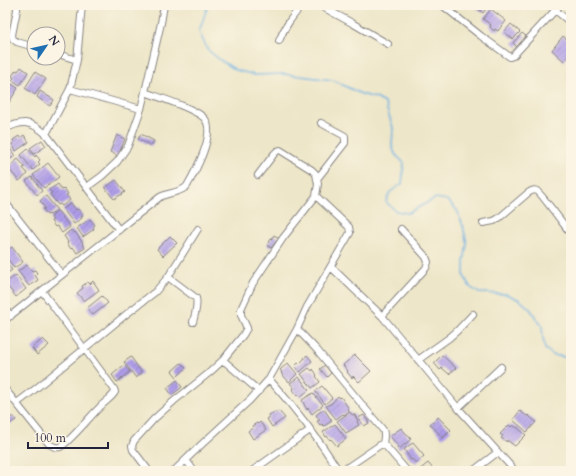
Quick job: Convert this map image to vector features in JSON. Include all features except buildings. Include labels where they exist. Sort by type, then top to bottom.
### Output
[{"type":"street","points":[[17,5],[12,35],[13,39],[17,42],[26,45]]},
{"type":"street","points":[[46,134],[70,89],[77,60],[82,5]]},
{"type":"street","points":[[87,188],[117,162],[128,146],[141,109],[164,5]]},
{"type":"street","points":[[279,41],[283,30],[302,5]]},
{"type":"street","points":[[319,5],[388,44]]},
{"type":"street","points":[[442,5],[510,57],[513,56],[560,5]]},
{"type":"street","points":[[549,5],[571,23]]},
{"type":"street","points":[[66,57],[77,60]]},
{"type":"street","points":[[70,89],[141,109]]},
{"type":"street","points":[[5,320],[160,197],[168,193],[184,190],[190,182],[200,162],[207,140],[208,126],[206,120],[193,110],[145,92]]},
{"type":"street","points":[[5,129],[12,125],[24,123],[32,124],[38,127],[46,134],[119,230]]},
{"type":"street","points":[[317,179],[345,143],[346,139],[345,136],[321,123]]},
{"type":"street","points":[[150,471],[132,450],[134,441],[154,419],[223,360],[246,330],[246,326],[241,315],[241,309],[253,283],[280,243],[316,196],[316,174],[280,150],[274,154],[258,175]]},
{"type":"street","points":[[483,222],[494,221],[528,193],[533,190],[537,190],[571,234]]},
{"type":"street","points":[[174,471],[235,415],[269,379],[297,329],[307,307],[350,233],[349,227],[316,196]]},
{"type":"street","points":[[5,202],[62,275]]},
{"type":"street","points":[[17,403],[154,292],[168,277],[198,229]]},
{"type":"street","points":[[382,316],[426,268],[428,262],[426,257],[401,229]]},
{"type":"street","points":[[331,267],[382,316],[458,408],[515,471]]},
{"type":"street","points":[[168,277],[196,298],[197,307],[193,322]]},
{"type":"street","points":[[5,389],[49,444],[54,447],[65,443],[115,392],[100,368],[42,291]]},
{"type":"street","points":[[5,309],[11,316]]},
{"type":"street","points":[[418,360],[449,338],[473,314]]},
{"type":"street","points":[[297,329],[317,350],[383,430],[383,443],[342,471]]},
{"type":"street","points":[[223,360],[258,391]]},
{"type":"street","points":[[458,408],[501,367]]},
{"type":"street","points":[[269,379],[288,400],[324,447],[339,471]]},
{"type":"street","points":[[252,471],[310,430]]},
{"type":"street","points":[[383,443],[407,470]]},
{"type":"street","points":[[473,471],[498,452]]},
{"type":"street","points":[[186,460],[194,471]]},
{"type":"waterway","points":[[208,5],[199,32],[208,50],[236,70],[255,75],[284,74],[333,80],[361,94],[376,98],[385,103],[393,128],[392,146],[395,154],[404,163],[402,184],[390,192],[386,202],[396,211],[408,213],[436,198],[447,200],[457,210],[463,226],[467,244],[464,262],[464,276],[470,287],[479,293],[506,294],[520,300],[530,309],[542,326],[545,349],[553,355],[571,358]]}]
